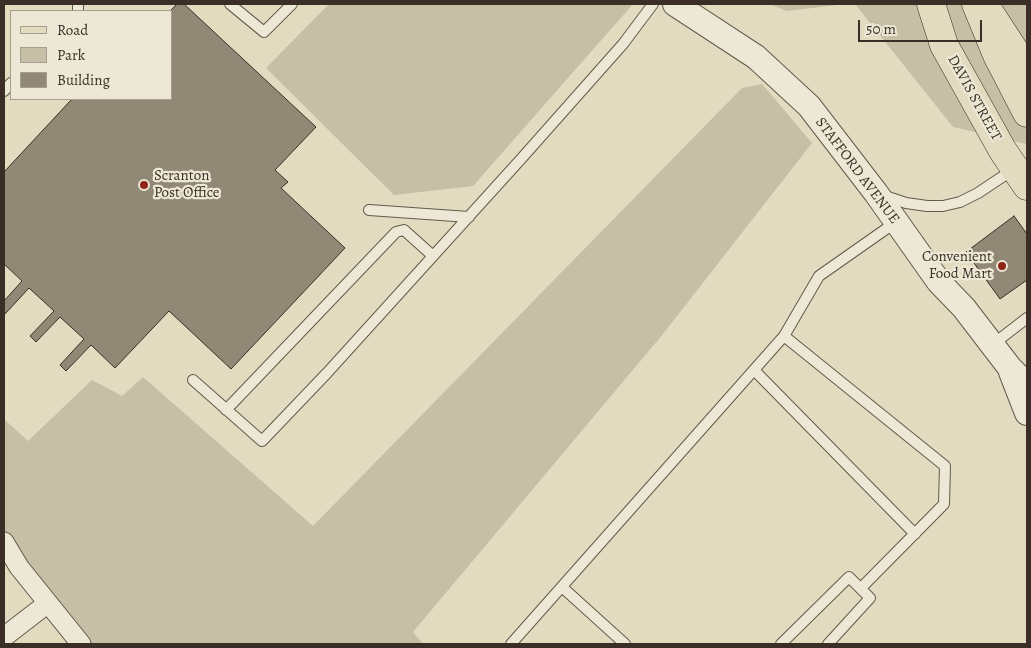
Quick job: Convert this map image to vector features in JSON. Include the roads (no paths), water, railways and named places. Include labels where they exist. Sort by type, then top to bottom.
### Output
[{"type":"main road","name":"DAVIS STREET","points":[[931,4],[944,45],[1003,151],[1021,177]]},
{"type":"main road","points":[[976,4],[997,55],[1027,112]]},
{"type":"main road","points":[[984,4],[1027,70]]},
{"type":"street","name":"STAFFORD AVENUE","points":[[675,4],[756,57],[788,85],[808,106],[876,193],[939,282],[964,308],[1010,368],[1027,385]]},
{"type":"street","name":"STAFFORD AVENUE","points":[[1010,368],[1027,413]]},
{"type":"street","points":[[4,542],[19,567],[82,644]]},
{"type":"street","points":[[4,638],[48,603]]},
{"type":"lane","points":[[230,4],[264,32],[292,4]]},
{"type":"lane","points":[[193,380],[262,441],[327,373],[623,44],[653,4]]},
{"type":"lane","points":[[876,193],[906,203],[943,206],[960,202],[978,193],[1021,177]]},
{"type":"lane","points":[[369,210],[468,217]]},
{"type":"lane","points":[[511,644],[784,336],[819,276],[896,222]]},
{"type":"lane","points":[[226,410],[396,232],[404,230],[433,256]]},
{"type":"lane","points":[[992,345],[1027,318]]},
{"type":"lane","points":[[784,336],[945,466],[944,504],[861,588]]},
{"type":"lane","points":[[754,370],[915,534]]},
{"type":"lane","points":[[781,644],[849,577],[870,598],[828,644]]},
{"type":"lane","points":[[562,587],[625,644]]},
{"type":"place","name":"Scranton Post Office","points":[[144,185]]},
{"type":"place","name":"Convenient Food Mart","points":[[1002,266]]}]
